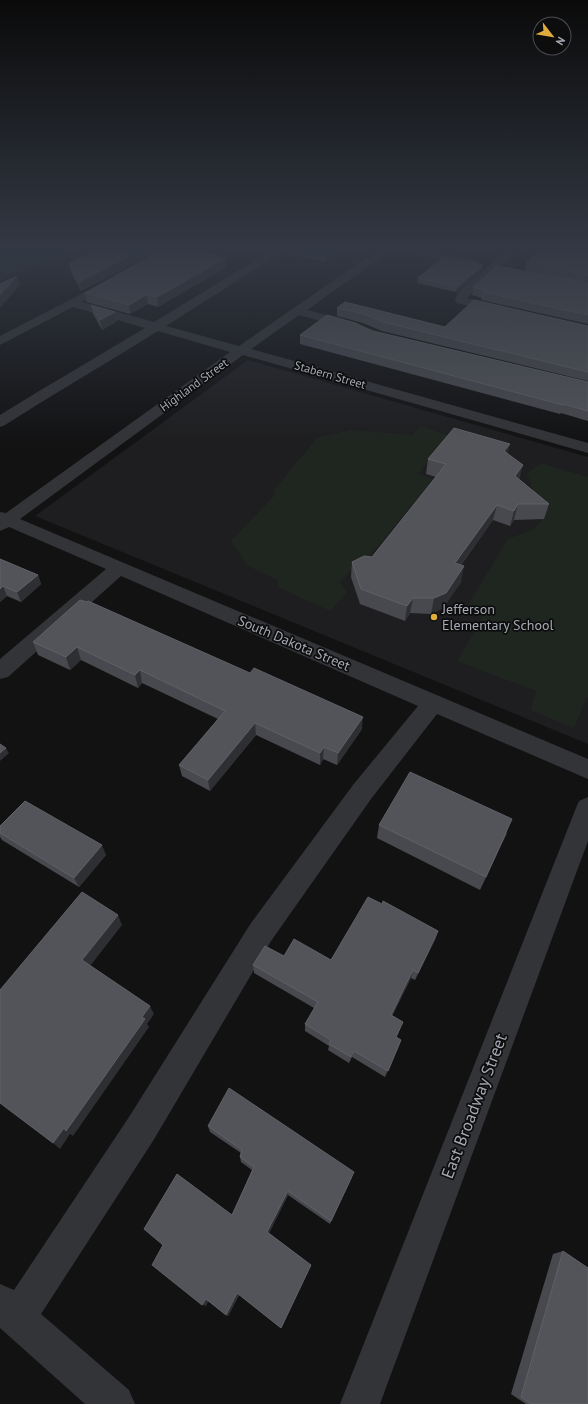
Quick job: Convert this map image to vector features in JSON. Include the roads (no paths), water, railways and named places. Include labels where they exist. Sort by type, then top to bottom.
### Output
[{"type":"street","points":[[0,341],[54,313]]},
{"type":"street","name":"Stabern Street","points":[[107,313],[582,446]]},
{"type":"street","points":[[0,422],[67,379],[87,369],[178,313]]},
{"type":"street","name":"Highland Street","points":[[2,521],[295,313]]},
{"type":"street","points":[[302,313],[365,330]]},
{"type":"street","points":[[582,446],[586,432]]},
{"type":"street","name":"South Dakota Street","points":[[2,521],[120,568],[588,768]]},
{"type":"street","points":[[0,671],[120,568]]},
{"type":"street","points":[[115,1404],[9,1311],[141,1129],[261,932],[362,792],[433,703]]},
{"type":"street","name":"East Broadway Street","points":[[360,1404],[588,810]]},
{"type":"place","name":"Jefferson Elementary School","points":[[434,617]]}]
